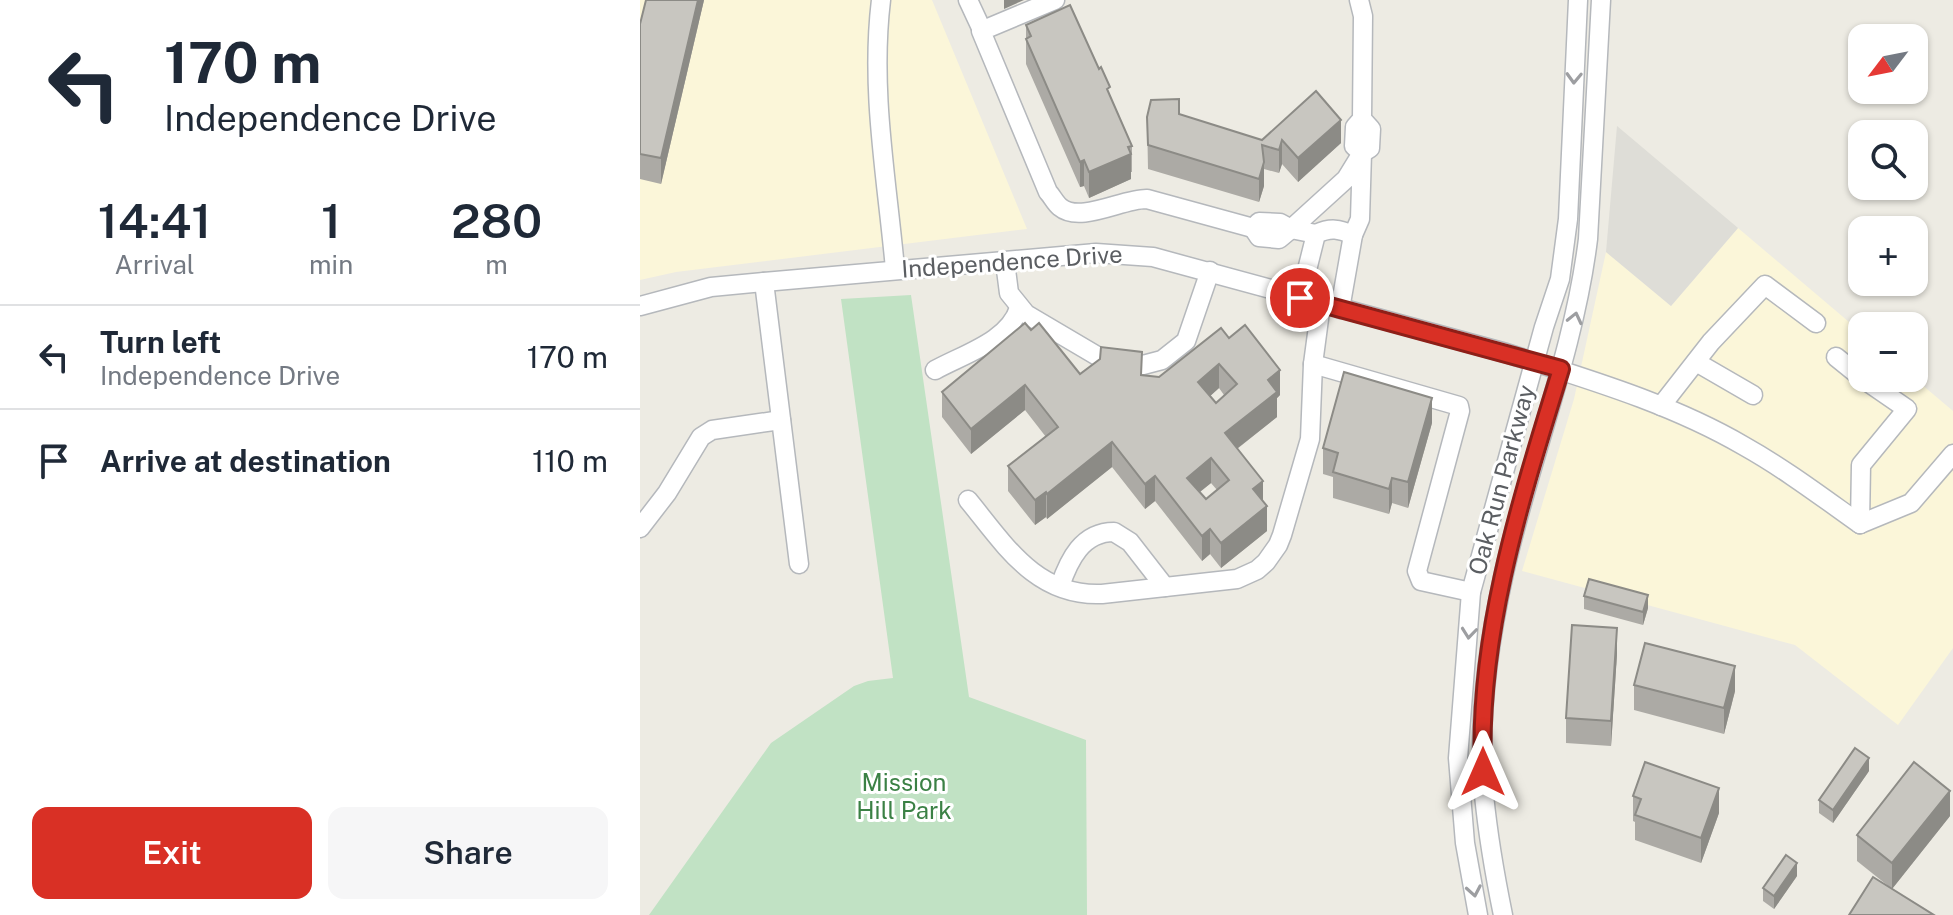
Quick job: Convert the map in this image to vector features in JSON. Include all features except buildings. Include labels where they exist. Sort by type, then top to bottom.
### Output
[{"type":"street","points":[[881,0],[878,104],[895,269]]},
{"type":"street","points":[[968,0],[1048,192],[1060,207],[1067,211],[1098,210],[1130,200],[1147,199],[1253,228],[1259,222],[1280,223],[1291,229],[1316,234],[1328,229],[1340,229],[1353,235]]},
{"type":"street","points":[[982,30],[1055,0]]},
{"type":"street","points":[[1359,0],[1363,16],[1362,119],[1355,127],[1354,146],[1362,153]]},
{"type":"street","name":"Oak Run Parkway","points":[[1478,915],[1465,843],[1458,758],[1471,592],[1560,279],[1568,219],[1578,0]]},
{"type":"street","name":"Oak Run Parkway","points":[[1503,915],[1484,795],[1482,748],[1485,688],[1505,570],[1574,326],[1588,239],[1601,0]]},
{"type":"street","points":[[1291,229],[1346,179],[1362,153]]},
{"type":"street","points":[[1340,309],[1353,235],[1360,219],[1362,153]]},
{"type":"street","points":[[1300,298],[1316,234]]},
{"type":"street","name":"Independence Drive","points":[[640,306],[711,287],[895,269],[1115,253],[1153,257],[1561,369],[1661,406],[1744,445],[1860,524]]},
{"type":"street","points":[[1005,262],[1009,293],[1019,308],[1104,360],[1143,365],[1162,360],[1186,341],[1210,271]]},
{"type":"street","points":[[764,282],[799,564]]},
{"type":"street","points":[[1661,406],[1711,342],[1765,285],[1816,323]]},
{"type":"street","points":[[968,500],[1019,562],[1037,576],[1091,594],[1237,579],[1257,570],[1273,554],[1282,535],[1310,439],[1313,364],[1321,304]]},
{"type":"street","points":[[935,370],[1005,332],[1019,308]]},
{"type":"street","points":[[1836,357],[1848,367]]},
{"type":"street","points":[[1696,362],[1753,395]]},
{"type":"street","points":[[1313,364],[1459,406],[1417,571],[1421,581],[1471,592]]},
{"type":"street","points":[[1882,392],[1907,409],[1861,465],[1860,524],[1911,503],[1953,454]]},
{"type":"street","points":[[640,528],[667,493],[701,437],[712,430],[781,420]]},
{"type":"street","points":[[1060,586],[1069,561],[1079,547],[1095,536],[1114,532],[1130,542],[1165,587]]},
{"type":"shaded area","points":[[640,0],[932,0],[1027,229],[676,272],[640,280]]},
{"type":"shaded area","points":[[1617,126],[1738,228],[1671,306],[1606,252]]},
{"type":"shaded area","points":[[1738,228],[1848,321],[1848,392],[1928,390],[1953,411],[1953,648],[1898,725],[1795,645],[1522,571],[1574,399],[1606,252],[1671,306]]},
{"type":"green space","name":"Mission Hill Park","points":[[911,295],[969,697],[1086,740],[1087,915],[649,915],[771,743],[854,686],[893,678],[841,299]]},
{"type":"route","points":[[1300,298],[1561,369],[1497,604],[1485,688],[1483,772]]}]
